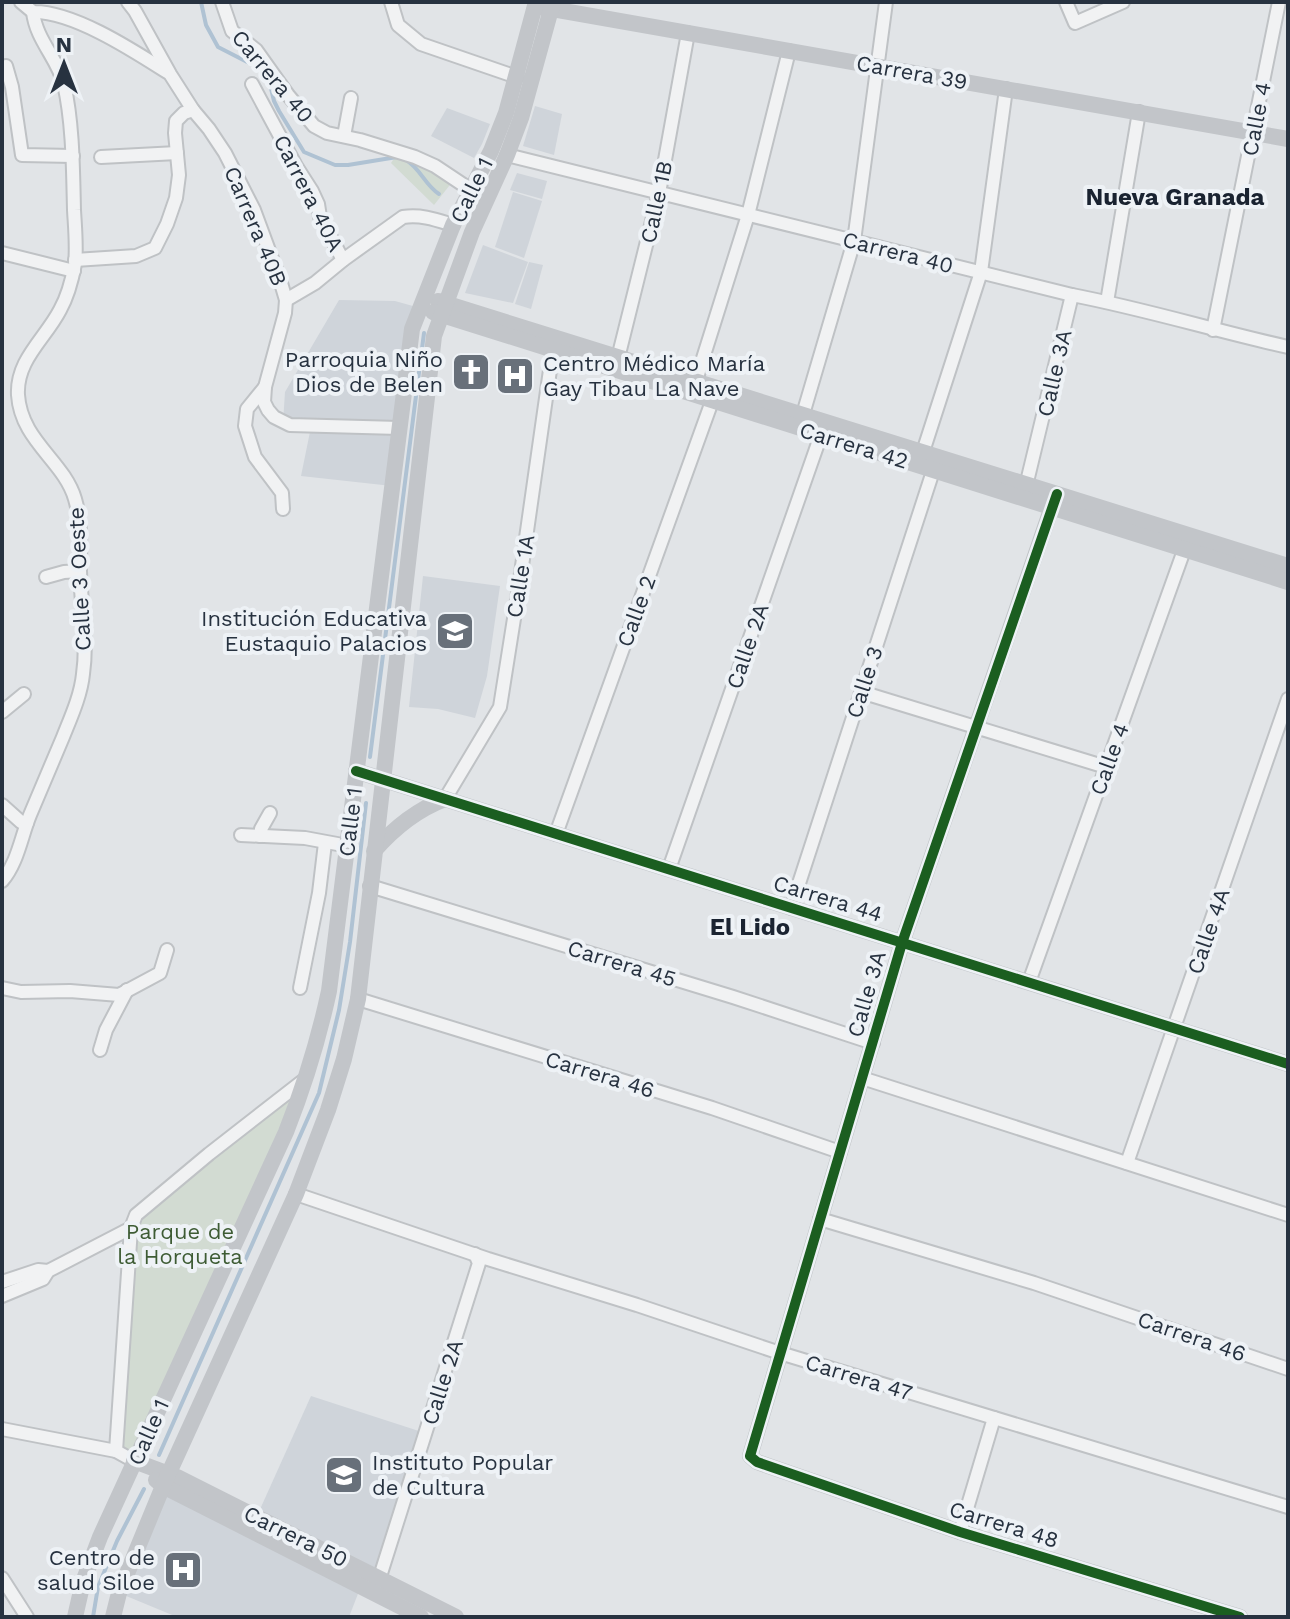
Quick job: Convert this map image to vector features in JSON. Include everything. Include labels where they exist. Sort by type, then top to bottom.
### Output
[{"type":"main road","name":"Calle 1","points":[[75,1617],[83,1582],[100,1537],[286,1132],[307,1078],[329,991],[412,329],[453,225],[491,151],[544,4]]},
{"type":"main road","name":"Calle 1","points":[[113,1617],[119,1593],[167,1480],[296,1194],[344,1059],[358,999],[434,336],[472,232],[507,155],[532,79],[544,4]]},
{"type":"main road","name":"Carrera 39","points":[[544,4],[688,33],[1288,139]]},
{"type":"main road","name":"Carrera 42","points":[[422,302],[1187,542],[1288,566]]},
{"type":"main road","name":"Carrera 42","points":[[1187,542],[1288,582]]},
{"type":"main road","name":"Carrera 44","points":[[356,771],[1288,1064]]},
{"type":"main road","points":[[374,851],[399,826],[429,805],[445,799]]},
{"type":"main road","name":"Carrera 50","points":[[134,1461],[377,1585],[456,1617]]},
{"type":"main road","name":"Carrera 50","points":[[377,1585],[421,1617]]},
{"type":"street","name":"Carrera 40B","points":[[21,2],[33,12],[60,16],[100,33],[170,74]]},
{"type":"street","name":"Carrera 40B","points":[[128,2],[193,110],[225,153],[254,210],[286,300]]},
{"type":"street","name":"Carrera 40","points":[[222,2],[232,31],[256,50],[314,126],[327,133],[415,157],[435,166],[471,190]]},
{"type":"street","points":[[391,2],[398,25],[421,44],[517,77]]},
{"type":"street","points":[[800,421],[854,241],[886,2]]},
{"type":"street","points":[[1066,2],[1075,23],[1123,2]]},
{"type":"street","name":"Calle 4","points":[[1213,330],[1279,2]]},
{"type":"street","name":"Calle 3 Oeste","points":[[2,881],[14,861],[74,710],[83,677],[86,641],[80,528],[74,495],[36,443],[21,414],[18,395],[18,380],[27,356],[60,310],[72,281],[74,266],[73,156],[63,82],[34,21],[33,12]]},
{"type":"street","name":"Calle 1B","points":[[617,364],[659,193],[688,33]]},
{"type":"street","points":[[693,388],[748,215],[789,51]]},
{"type":"street","points":[[6,66],[22,155],[73,156]]},
{"type":"street","name":"Carrera 40A","points":[[252,84],[312,191],[320,217],[343,260]]},
{"type":"street","name":"Calle 3","points":[[791,908],[861,692],[981,272],[1006,89]]},
{"type":"street","points":[[344,136],[351,98]]},
{"type":"street","points":[[2,253],[74,266],[136,256],[155,248],[176,198],[179,175],[176,121],[193,110]]},
{"type":"street","points":[[1107,302],[1139,112]]},
{"type":"street","points":[[101,157],[177,153]]},
{"type":"street","name":"Carrera 40","points":[[507,155],[1288,347]]},
{"type":"street","points":[[399,428],[290,425],[274,417],[264,402],[265,387],[286,300],[315,283],[403,217],[413,215],[453,225]]},
{"type":"street","name":"Calle 3A","points":[[1025,491],[1072,295]]},
{"type":"street","name":"Calle 1A","points":[[445,799],[500,707],[554,344]]},
{"type":"street","points":[[265,387],[247,409],[245,426],[255,457],[282,493],[283,509]]},
{"type":"street","name":"Calle 2","points":[[556,834],[714,394]]},
{"type":"street","name":"Calle 2A","points":[[669,869],[823,428]]},
{"type":"street","name":"Calle 3A","points":[[757,1462],[750,1456],[750,1451],[902,943],[1054,501]]},
{"type":"street","name":"Calle 4","points":[[1029,982],[1187,542]]},
{"type":"street","points":[[46,577],[80,571]]},
{"type":"street","points":[[861,692],[1106,767]]},
{"type":"street","points":[[2,712],[24,694]]},
{"type":"street","name":"Calle 4A","points":[[1127,1163],[1288,699]]},
{"type":"street","points":[[2,805],[21,822],[27,823]]},
{"type":"street","points":[[260,836],[270,813]]},
{"type":"street","points":[[241,835],[305,838],[348,846]]},
{"type":"street","points":[[300,988],[319,893],[325,843]]},
{"type":"street","name":"Carrera 45","points":[[370,886],[873,1043]]},
{"type":"street","points":[[2,988],[21,992],[70,991],[119,995],[160,973],[167,950]]},
{"type":"street","points":[[100,1050],[106,1030],[127,990]]},
{"type":"street","name":"Carrera 46","points":[[358,999],[712,1108],[840,1152]]},
{"type":"street","points":[[116,1451],[131,1228],[136,1215],[307,1078]]},
{"type":"street","points":[[862,1078],[1288,1215]]},
{"type":"street","name":"Carrera 47","points":[[296,1194],[481,1259],[1288,1507]]},
{"type":"street","name":"Carrera 46","points":[[820,1219],[1034,1283],[1288,1369]]},
{"type":"street","points":[[2,1296],[43,1279],[48,1271],[131,1228]]},
{"type":"street","name":"Calle 2A","points":[[377,1585],[481,1259]]},
{"type":"street","points":[[2,1282],[38,1270],[48,1271]]},
{"type":"street","points":[[960,1532],[994,1418]]},
{"type":"street","name":"Carrera 50","points":[[2,1429],[116,1451],[134,1461]]},
{"type":"street","name":"Carrera 48","points":[[757,1462],[960,1532],[1240,1617]]},
{"type":"street","points":[[2,1578],[27,1617]]},
{"type":"shaded area","points":[[535,106],[562,114],[554,155],[523,146]]},
{"type":"shaded area","points":[[447,108],[490,124],[474,158],[431,136]]},
{"type":"shaded area","points":[[517,173],[547,181],[542,199],[510,190]]},
{"type":"shaded area","points":[[513,192],[542,201],[524,258],[495,247]]},
{"type":"shaded area","points":[[483,245],[528,262],[513,303],[465,293]]},
{"type":"shaded area","points":[[529,262],[543,265],[531,309],[515,304]]},
{"type":"shaded area","points":[[339,300],[395,301],[420,308],[392,486],[301,476],[311,427],[283,423],[285,392]]},
{"type":"shaded area","name":"Institución Educativa Eustaquio Palacios","points":[[423,576],[500,586],[487,676],[475,718],[438,709],[409,707]]},
{"type":"shaded area","name":"Instituto Popular de Cultura","points":[[311,1396],[425,1433],[379,1577],[257,1516]]},
{"type":"shaded area","points":[[163,1486],[361,1586],[349,1617],[177,1617],[119,1593]]},
{"type":"green space","points":[[398,153],[453,181],[434,205],[391,163]]},
{"type":"green space","name":"Parque de la Horqueta","points":[[307,1078],[134,1461],[116,1451],[136,1215]]},
{"type":"waterway","points":[[201,2],[206,25],[218,47],[261,69],[269,80],[274,101],[304,152],[335,165],[397,157]]},
{"type":"waterway","points":[[406,160],[439,194]]},
{"type":"waterway","points":[[370,757],[424,333]]},
{"type":"waterway","points":[[159,1455],[319,1093],[339,1010],[366,803]]},
{"type":"waterway","points":[[93,1617],[98,1587],[144,1489]]},
{"type":"cycle path","points":[[1057,494],[902,943],[750,1456],[757,1462],[960,1532],[1240,1617]]},
{"type":"cycle path","points":[[356,771],[1288,1064]]},
{"type":"place","name":"Parroquia Niño Dios de Belen","points":[[471,372]]},
{"type":"place","name":"Centro Médico María Gay Tibau La Nave","points":[[515,376]]},
{"type":"place","name":"Institución Educativa Eustaquio Palacios","points":[[455,631]]},
{"type":"place","name":"Instituto Popular de Cultura","points":[[344,1475]]},
{"type":"place","name":"Centro de salud Siloe","points":[[183,1570]]},
{"type":"district","name":"Nueva Granada","points":[[1175,197]]},
{"type":"district","name":"El Lido","points":[[750,927]]}]
